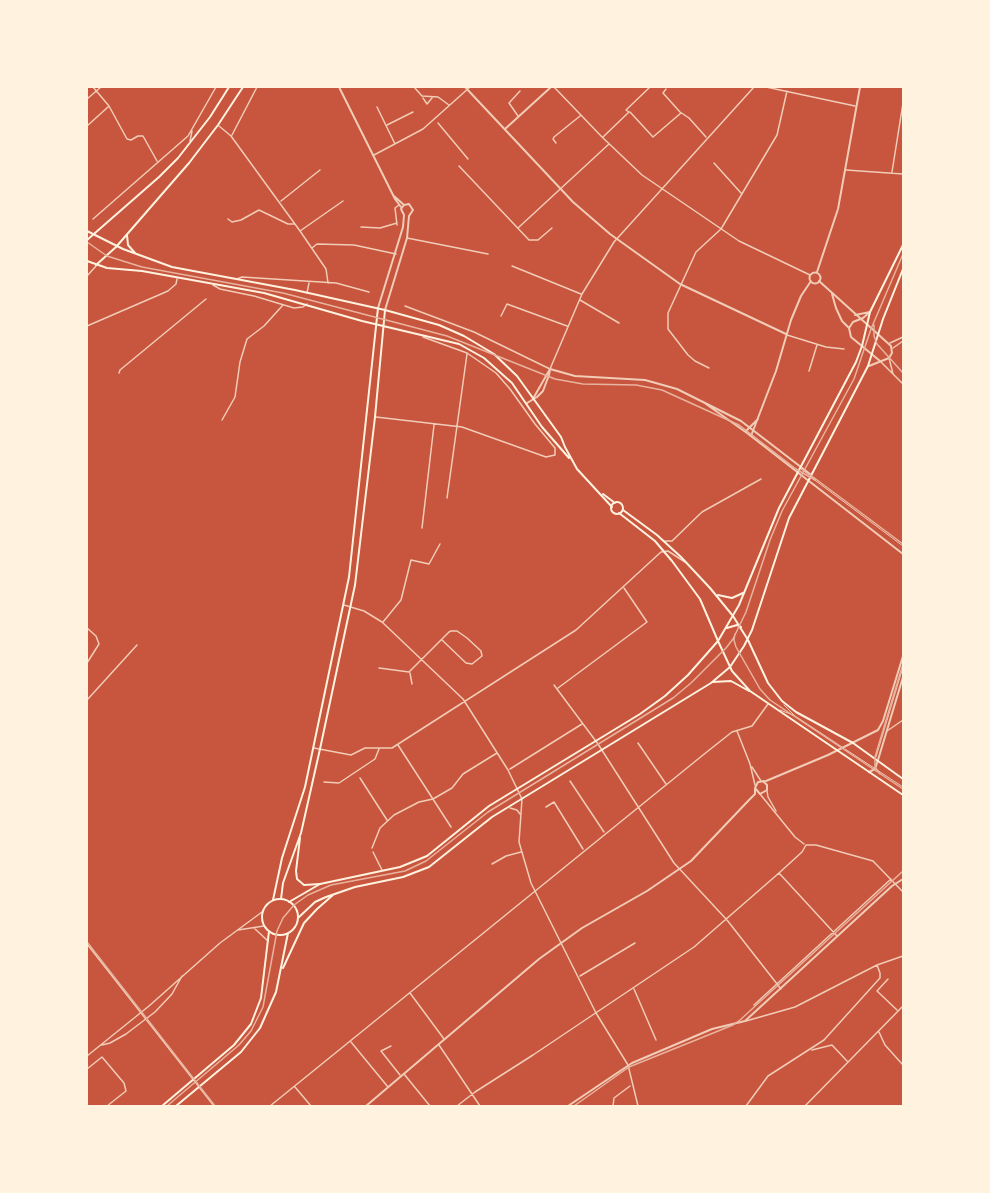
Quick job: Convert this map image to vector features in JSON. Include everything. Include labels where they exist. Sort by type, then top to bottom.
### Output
[{"type":"main road","points":[[87,240],[159,177],[189,146],[229,87]]},
{"type":"main road","points":[[96,265],[116,247],[189,163],[243,87]]},
{"type":"main road","points":[[87,231],[116,247],[172,267],[378,308],[439,325],[475,342],[508,367],[534,398],[561,437],[581,474],[603,494],[622,504],[623,510],[664,541],[716,594],[741,627],[768,683],[776,694],[796,712],[853,743],[903,779]]},
{"type":"main road","points":[[127,234],[128,246],[137,255]]},
{"type":"main road","points":[[301,832],[296,871],[297,879],[306,885],[320,884],[409,864],[427,856],[479,814],[665,696],[688,675],[718,641],[746,591],[770,526],[847,382],[862,346],[870,312],[903,245]]},
{"type":"main road","points":[[87,261],[96,265],[264,293],[383,326],[448,340],[477,354],[512,382],[542,427],[571,459]]},
{"type":"main road","points":[[298,918],[295,907],[281,899],[273,900],[262,912],[264,926],[269,931],[279,935],[288,933],[295,927],[298,918],[315,902],[335,893],[403,877],[429,867],[474,831],[508,808],[711,683],[730,667],[748,640],[784,531],[807,480],[868,366],[903,269]]},
{"type":"main road","points":[[273,900],[282,858],[305,787],[314,748],[351,562],[378,308]]},
{"type":"main road","points":[[281,899],[301,832],[357,574],[385,310]]},
{"type":"main road","points":[[603,494],[613,512],[619,513],[664,550],[700,599],[730,667],[750,691]]},
{"type":"main road","points":[[612,507],[615,502]]},
{"type":"main road","points":[[619,513],[623,510]]},
{"type":"main road","points":[[716,594],[732,598],[746,591]]},
{"type":"main road","points":[[726,628],[741,627]]},
{"type":"main road","points":[[725,657],[738,656]]},
{"type":"main road","points":[[711,683],[731,681],[750,691],[903,795]]},
{"type":"main road","points":[[289,902],[320,884]]},
{"type":"main road","points":[[281,972],[304,923],[335,893]]},
{"type":"main road","points":[[162,1106],[240,1039],[251,1024],[261,998],[269,931]]},
{"type":"main road","points":[[176,1106],[241,1052],[260,1028],[270,1009],[281,972],[288,933]]},
{"type":"street","points":[[93,87],[109,106],[126,138],[130,141],[139,135],[143,136],[158,161]]},
{"type":"street","points":[[87,99],[101,87]]},
{"type":"street","points":[[93,219],[179,144],[192,130],[216,87]]},
{"type":"street","points":[[231,136],[257,87]]},
{"type":"street","points":[[339,87],[394,196],[402,205],[401,212],[404,215],[396,254],[378,308]]},
{"type":"street","points":[[414,87],[427,104],[432,97]]},
{"type":"street","points":[[505,129],[550,87],[639,172],[661,188],[739,241],[810,275],[817,272]]},
{"type":"street","points":[[650,87],[626,110],[653,137],[681,113]]},
{"type":"street","points":[[527,403],[537,397],[544,388],[579,300],[616,239],[754,87]]},
{"type":"street","points":[[766,87],[856,106]]},
{"type":"street","points":[[819,281],[820,275],[817,272],[838,209],[860,87]]},
{"type":"street","points":[[373,155],[423,129],[468,88],[585,214],[680,284],[786,334],[817,344],[844,349]]},
{"type":"street","points":[[666,88],[663,93],[707,137]]},
{"type":"street","points":[[519,91],[509,103],[519,116]]},
{"type":"street","points":[[709,368],[690,357],[668,328],[668,311],[698,249],[721,229],[777,135],[787,92]]},
{"type":"street","points":[[422,96],[440,98],[450,106]]},
{"type":"street","points":[[891,172],[903,103]]},
{"type":"street","points":[[87,126],[109,106]]},
{"type":"street","points":[[377,107],[395,144]]},
{"type":"street","points":[[386,126],[413,112]]},
{"type":"street","points":[[602,137],[629,112]]},
{"type":"street","points":[[556,143],[554,137],[581,116]]},
{"type":"street","points":[[438,123],[468,159]]},
{"type":"street","points":[[218,125],[231,136],[280,202],[326,269],[328,283]]},
{"type":"street","points":[[189,146],[192,130]]},
{"type":"street","points":[[517,228],[609,144]]},
{"type":"street","points":[[714,163],[742,194]]},
{"type":"street","points":[[459,166],[531,241],[538,240],[552,228]]},
{"type":"street","points":[[280,202],[320,170]]},
{"type":"street","points":[[845,170],[903,174]]},
{"type":"street","points":[[300,231],[344,201]]},
{"type":"street","points":[[361,227],[380,228],[397,224],[395,208],[409,204],[413,208],[408,216],[407,237],[385,310]]},
{"type":"street","points":[[228,219],[235,222],[259,210],[288,224],[294,224]]},
{"type":"street","points":[[404,215],[408,216]]},
{"type":"street","points":[[407,237],[488,254]]},
{"type":"street","points":[[311,248],[317,244],[354,245],[396,254]]},
{"type":"street","points":[[87,276],[96,265]]},
{"type":"street","points":[[512,266],[582,294]]},
{"type":"street","points":[[752,436],[776,371],[786,334],[801,296],[811,281],[810,275]]},
{"type":"street","points":[[87,326],[168,291],[176,284],[177,277]]},
{"type":"street","points":[[237,279],[252,277],[341,284],[369,292]]},
{"type":"street","points":[[811,281],[815,283],[819,281]]},
{"type":"street","points":[[819,281],[892,348]]},
{"type":"street","points":[[307,293],[309,283]]},
{"type":"street","points":[[212,285],[218,289],[297,308],[307,304]]},
{"type":"street","points":[[832,294],[842,321],[849,328],[851,337],[903,384]]},
{"type":"street","points":[[119,373],[206,299]]},
{"type":"street","points":[[579,300],[619,323]]},
{"type":"street","points":[[501,316],[507,304],[568,326]]},
{"type":"street","points":[[222,420],[235,397],[240,362],[247,339],[264,326],[283,305]]},
{"type":"street","points":[[405,306],[464,328],[550,369],[575,376],[649,380],[677,389],[749,427],[810,475]]},
{"type":"street","points":[[855,315],[870,312]]},
{"type":"street","points":[[849,328],[853,322],[860,320],[870,312]]},
{"type":"street","points":[[375,417],[456,426],[546,457],[555,455],[555,448],[496,373],[467,353],[417,333]]},
{"type":"street","points":[[889,343],[903,337]]},
{"type":"street","points":[[894,375],[889,358],[892,348],[903,341]]},
{"type":"street","points":[[809,371],[817,344]]},
{"type":"street","points":[[447,498],[467,353]]},
{"type":"street","points":[[868,366],[889,358]]},
{"type":"street","points":[[699,399],[746,431],[903,554]]},
{"type":"street","points":[[746,431],[759,418]]},
{"type":"street","points":[[422,528],[434,424]]},
{"type":"street","points":[[664,541],[672,541],[702,512],[761,479]]},
{"type":"street","points":[[672,541],[673,550]]},
{"type":"street","points":[[382,622],[400,603],[411,560],[429,564],[440,544]]},
{"type":"street","points":[[314,748],[351,755],[365,748],[390,748],[398,744],[576,630],[664,550],[684,562]]},
{"type":"street","points":[[658,556],[668,556]]},
{"type":"street","points":[[557,689],[647,622],[623,588]]},
{"type":"street","points":[[343,605],[368,613],[382,622],[465,701],[498,753],[522,799],[519,830],[521,852],[535,892],[596,1013],[628,1065],[638,1106]]},
{"type":"street","points":[[87,628],[96,636],[99,644],[87,663]]},
{"type":"street","points":[[409,672],[451,631],[458,632],[481,651],[482,656],[472,664],[466,663],[442,640]]},
{"type":"street","points":[[87,700],[137,645]]},
{"type":"street","points":[[755,785],[876,732],[882,726],[903,656]]},
{"type":"street","points":[[379,668],[409,672]]},
{"type":"street","points":[[409,672],[412,684]]},
{"type":"street","points":[[869,772],[875,767],[903,677]]},
{"type":"street","points":[[554,685],[596,741],[679,869],[727,920],[781,989]]},
{"type":"street","points":[[270,1106],[666,784],[736,731],[754,725],[768,704]]},
{"type":"street","points":[[887,731],[903,720]]},
{"type":"street","points":[[508,770],[583,724]]},
{"type":"street","points":[[366,1106],[534,963],[599,917],[658,884],[695,857],[755,794],[750,764],[736,731]]},
{"type":"street","points":[[638,743],[666,784]]},
{"type":"street","points":[[398,744],[452,827]]},
{"type":"street","points":[[324,782],[339,783],[375,759],[379,748]]},
{"type":"street","points":[[372,848],[387,820],[404,809],[433,799],[453,788],[464,774],[498,753]]},
{"type":"street","points":[[750,764],[767,785],[768,797],[780,817]]},
{"type":"street","points":[[360,778],[387,820]]},
{"type":"street","points":[[570,781],[605,834]]},
{"type":"street","points":[[755,789],[795,837],[806,845],[816,845],[872,861],[878,864],[903,892]]},
{"type":"street","points":[[760,794],[767,790]]},
{"type":"street","points":[[546,807],[554,802],[584,851]]},
{"type":"street","points":[[508,808],[517,810],[521,815]]},
{"type":"street","points":[[456,1106],[693,948],[779,873],[802,852],[806,845]]},
{"type":"street","points":[[373,852],[382,871]]},
{"type":"street","points":[[492,864],[506,856],[521,852]]},
{"type":"street","points":[[779,873],[838,936]]},
{"type":"street","points":[[754,1005],[891,879]]},
{"type":"street","points":[[745,1021],[903,879]]},
{"type":"street","points":[[87,1056],[237,930],[262,912]]},
{"type":"street","points":[[237,930],[264,926]]},
{"type":"street","points":[[253,928],[268,941]]},
{"type":"street","points":[[579,977],[635,943]]},
{"type":"street","points":[[87,944],[214,1106]]},
{"type":"street","points":[[568,1106],[628,1065],[712,1029],[795,1007],[877,965],[903,956]]},
{"type":"street","points":[[746,1106],[767,1077],[820,1043],[877,982],[880,973],[877,965]]},
{"type":"street","points":[[100,1045],[115,1040],[146,1020],[172,994],[183,975]]},
{"type":"street","points":[[888,979],[878,992],[898,1011]]},
{"type":"street","points":[[634,988],[656,1040]]},
{"type":"street","points":[[409,993],[444,1039]]},
{"type":"street","points":[[805,1106],[903,1006]]},
{"type":"street","points":[[878,1031],[885,1045],[903,1065]]},
{"type":"street","points":[[350,1041],[388,1088]]},
{"type":"street","points":[[820,1043],[824,1046]]},
{"type":"street","points":[[438,1044],[480,1106]]},
{"type":"street","points":[[811,1050],[834,1045],[848,1061]]},
{"type":"street","points":[[391,1046],[381,1051],[430,1106]]},
{"type":"street","points":[[87,1069],[102,1057],[124,1083],[126,1091],[107,1106]]},
{"type":"street","points":[[294,1086],[311,1106]]},
{"type":"street","points":[[613,1106],[614,1098],[630,1086]]},
{"type":"lane","points":[[800,467],[803,472]]},
{"type":"lane","points":[[797,473],[803,472],[810,475],[903,546]]},
{"type":"lane","points":[[877,760],[903,667]]},
{"type":"lane","points":[[776,694],[795,716]]},
{"type":"lane","points":[[775,708],[795,716],[903,787]]},
{"type":"tram line","points":[[87,242],[107,256],[142,267],[283,293],[447,336],[555,379],[583,384],[636,385],[662,390],[739,425],[796,469],[815,480]]},
{"type":"tram line","points":[[167,1106],[239,1045],[251,1031],[263,1007],[277,931],[283,918],[294,905],[308,895],[331,885],[405,871],[426,861],[488,812],[673,698],[726,648],[746,612],[782,511],[854,379],[871,329],[903,254]]},
{"type":"tram line","points":[[874,325],[877,344],[903,373]]},
{"type":"tram line","points":[[809,474],[903,544]]},
{"type":"tram line","points":[[735,634],[736,647],[760,689],[770,700],[903,789]]},
{"type":"tram line","points":[[880,774],[875,767],[875,757],[903,664]]},
{"type":"tram line","points":[[574,1106],[629,1067],[733,1025],[903,871]]},
{"type":"tram line","points":[[87,942],[215,1106]]}]
